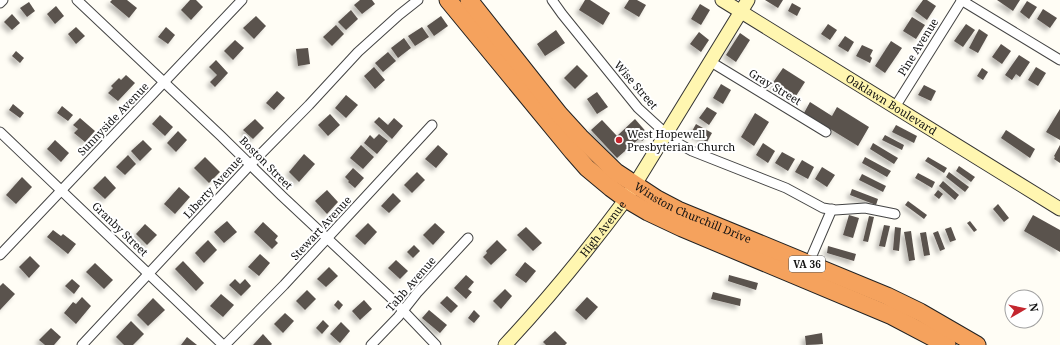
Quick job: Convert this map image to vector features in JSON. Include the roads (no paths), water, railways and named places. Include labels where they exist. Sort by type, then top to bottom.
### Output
[{"type":"highway","name":"Winston Churchill Drive","points":[[448,0],[587,168],[626,199],[648,212],[682,228],[805,271],[887,296],[977,345]]},
{"type":"highway","name":"Winston Churchill Drive","points":[[469,0],[559,114],[616,172],[678,210],[805,271],[946,345]]},
{"type":"street","points":[[0,3],[3,0]]},
{"type":"street","name":"Boston Street","points":[[77,0],[391,298],[436,345]]},
{"type":"street","name":"Sunnyside Avenue","points":[[0,255],[242,0]]},
{"type":"street","name":"Liberty Avenue","points":[[82,345],[358,52],[418,0]]},
{"type":"street","name":"Wise Street","points":[[552,0],[638,108],[674,141],[692,151],[786,188],[823,208],[832,209]]},
{"type":"street","name":"Oaklawn Boulevard","points":[[722,0],[1060,209]]},
{"type":"street","name":"High Avenue","points":[[505,345],[551,293],[607,225],[626,199],[748,0]]},
{"type":"street","points":[[961,0],[1060,60]]},
{"type":"street","name":"Pine Avenue","points":[[896,107],[961,0]]},
{"type":"street","name":"Gray Street","points":[[711,62],[826,132]]},
{"type":"street","name":"Stewart Avenue","points":[[224,345],[284,285],[432,125]]},
{"type":"street","name":"Granby Street","points":[[0,132],[224,345]]},
{"type":"street","points":[[805,271],[832,209],[865,208],[895,214]]},
{"type":"street","name":"Tabb Avenue","points":[[372,345],[417,293],[468,238]]},
{"type":"place","name":"West Hopewell Presbyterian Church","points":[[619,140]]}]
